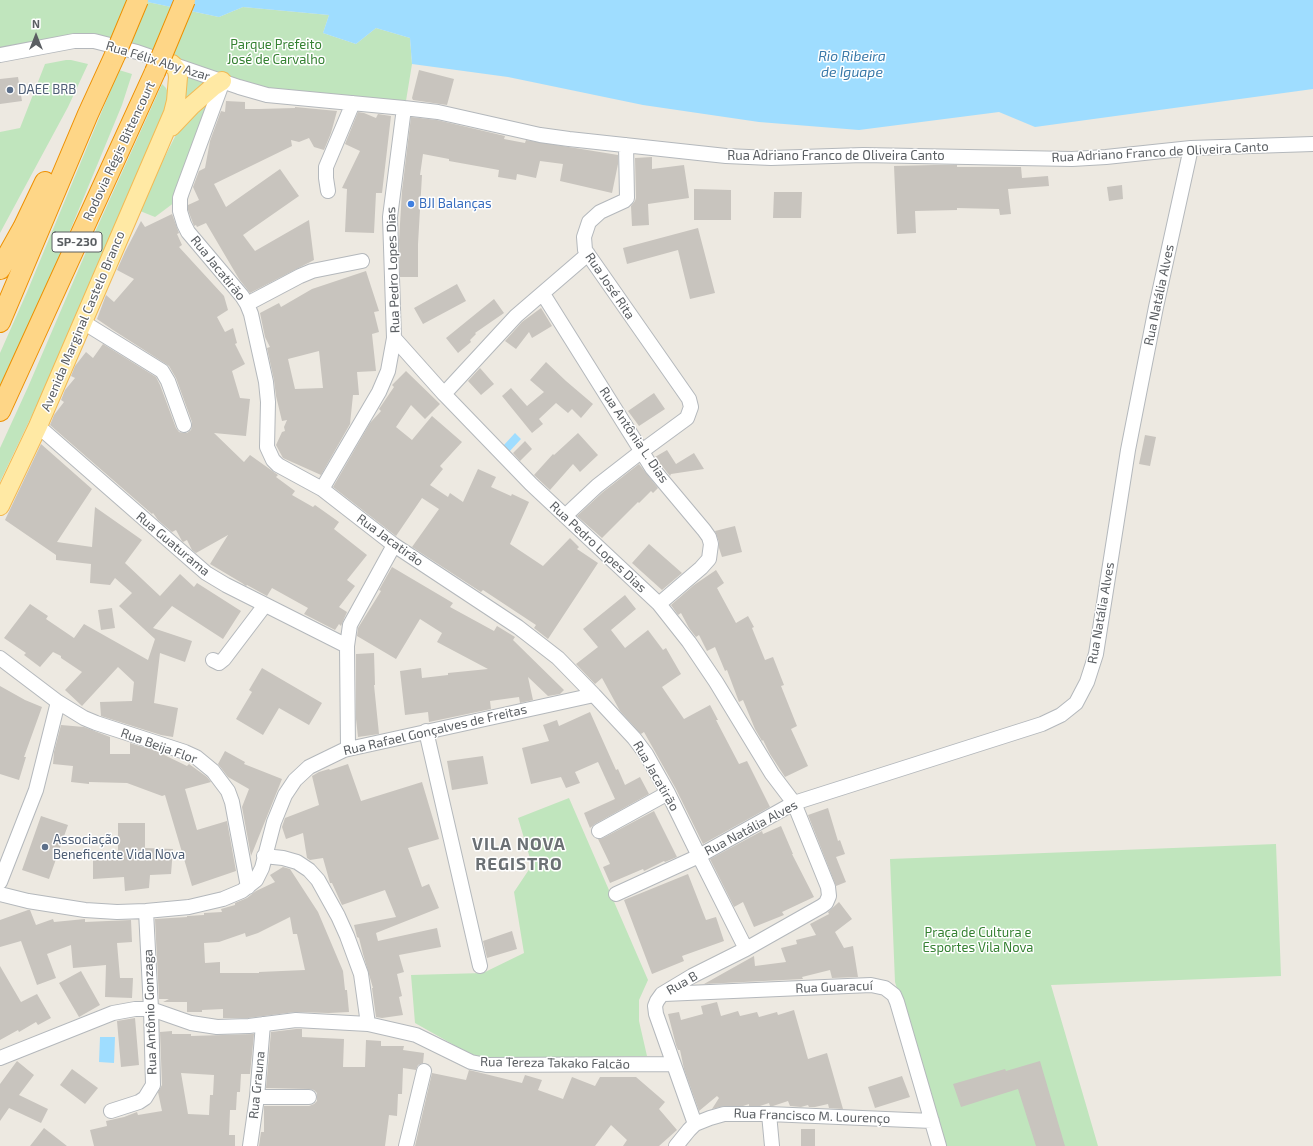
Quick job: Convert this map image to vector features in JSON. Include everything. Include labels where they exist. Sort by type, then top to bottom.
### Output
[{"type":"highway","name":"SP-230","points":[[0,322],[138,0]]},
{"type":"highway","name":"Rodovia Régis Bittencourt","points":[[0,411],[163,68],[185,0]]},
{"type":"highway","points":[[0,269],[23,228],[57,156],[88,114]]},
{"type":"main road","name":"Avenida Marginal Castelo Branco","points":[[0,506],[38,426],[164,135],[176,101],[178,73],[175,67],[163,68]]},
{"type":"main road","name":"Avenida Marginal Castelo Branco","points":[[164,135],[186,110],[214,86],[223,81]]},
{"type":"street","name":"Rua Félix Aby Azar","points":[[0,55],[61,43],[84,40],[94,41],[137,52],[163,68],[223,81]]},
{"type":"street","name":"Rua Adriano Franco de Oliveira Canto","points":[[223,81],[267,95],[438,112],[540,135],[726,156],[771,158],[863,155],[1072,159],[1191,148],[1313,144]]},
{"type":"street","name":"Rua Jacatirão","points":[[223,81],[180,198],[180,211],[188,232],[248,304],[268,393],[267,439],[269,454],[278,465],[322,489],[394,545],[518,627],[558,658],[594,695],[634,738],[646,754],[668,793],[746,949]]},
{"type":"street","points":[[328,191],[326,167],[353,104]]},
{"type":"street","name":"Rua Pedro Lopes Dias","points":[[404,108],[391,197],[390,217],[394,338],[444,394],[531,484],[659,604],[689,642],[716,682],[772,774],[794,804],[828,887],[829,896],[822,906],[746,949]]},
{"type":"street","name":"Rua José Rita","points":[[626,145],[627,198],[625,201],[600,212],[589,222],[584,237],[584,246],[588,254],[689,399],[691,408],[687,418],[642,451]]},
{"type":"street","name":"Rua Natália Alves","points":[[616,894],[699,856],[794,804],[932,758],[1042,724],[1061,715],[1076,703],[1087,682],[1096,654],[1131,435],[1156,307],[1191,148]]},
{"type":"street","points":[[444,394],[516,316],[588,254]]},
{"type":"street","points":[[248,304],[312,271],[362,261]]},
{"type":"street","name":"Rua Antônia L. Dias","points":[[543,294],[652,468],[704,530],[710,544],[709,559],[705,564],[659,604]]},
{"type":"street","points":[[83,322],[162,371],[168,381],[184,425]]},
{"type":"street","points":[[322,489],[380,392],[388,371],[394,338]]},
{"type":"street","name":"Rua Guaturama","points":[[38,426],[206,573],[265,605],[347,646]]},
{"type":"street","points":[[565,516],[597,486],[642,451]]},
{"type":"street","points":[[348,749],[347,646],[350,624],[394,545]]},
{"type":"street","points":[[213,660],[219,663],[224,659],[265,605]]},
{"type":"street","name":"Rua Beija Flor","points":[[0,658],[58,702],[78,715],[96,723],[196,757],[213,771],[228,791],[232,802],[248,887]]},
{"type":"street","name":"Rua Rafael Gonçalves de Freitas","points":[[0,894],[28,901],[84,910],[117,912],[189,907],[216,901],[242,891],[256,880],[262,868],[274,822],[285,795],[294,780],[309,767],[344,750],[594,695]]},
{"type":"street","points":[[0,882],[36,790],[58,702]]},
{"type":"street","points":[[426,731],[480,966]]},
{"type":"street","points":[[599,831],[668,793]]},
{"type":"street","points":[[264,856],[283,858],[297,862],[309,870],[318,880],[338,916],[361,974],[368,1024]]},
{"type":"street","name":"Rua Antônio Gonzaga","points":[[111,1110],[139,1102],[145,1098],[152,1085],[151,1009],[146,911]]},
{"type":"street","name":"Rua B","points":[[695,1124],[656,1014],[656,1006],[662,994],[692,976],[746,949]]},
{"type":"street","name":"Rua Guaracuí","points":[[662,994],[871,985],[885,988],[894,995],[897,1002],[939,1146]]},
{"type":"street","name":"Rua Tereza Takako Falcão","points":[[0,1058],[113,1013],[135,1009],[151,1009],[191,1022],[216,1027],[249,1026],[296,1020],[368,1024],[416,1035],[471,1062],[486,1065],[673,1064]]},
{"type":"street","name":"Rua Grauna","points":[[250,1146],[257,1097],[263,1024]]},
{"type":"street","points":[[406,1146],[424,1071]]},
{"type":"street","points":[[257,1097],[309,1097]]},
{"type":"street","name":"Rua Francisco M. Lourenço","points":[[695,1124],[724,1114],[769,1114],[932,1121]]},
{"type":"street","points":[[769,1114],[772,1146]]},
{"type":"street","points":[[676,1146],[695,1124]]},
{"type":"green space","name":"Parque Prefeito José de Carvalho","points":[[0,0],[138,0],[219,17],[243,7],[329,15],[323,33],[356,44],[376,28],[410,38],[412,64],[405,107],[268,95],[95,41],[0,53]]},
{"type":"green space","points":[[66,60],[88,64],[68,107],[0,233],[0,132],[20,128],[45,64]]},
{"type":"green space","points":[[119,70],[132,74],[122,105],[43,296],[0,392],[0,353],[27,292]]},
{"type":"green space","points":[[182,74],[210,84],[180,110]]},
{"type":"green space","points":[[162,84],[166,88],[170,97],[150,152],[101,256],[45,388],[0,482],[0,448]]},
{"type":"green space","points":[[210,103],[175,202],[155,217],[140,211],[152,182],[182,123]]},
{"type":"green space","points":[[569,798],[648,980],[639,1000],[639,1021],[647,1056],[488,1059],[468,1053],[415,1023],[411,975],[483,973],[524,953],[514,892],[532,865],[518,818]]},
{"type":"green space","name":"Praça de Cultura e Esportes Vila Nova","points":[[1276,844],[1281,976],[1051,985],[1098,1146],[943,1146],[895,982],[890,859]]},
{"type":"water","name":"Rio Ribeira de Iguape","points":[[138,0],[1313,0],[1313,89],[1035,127],[999,112],[859,130],[759,122],[643,105],[508,77],[412,64],[410,38],[376,28],[356,44],[323,33],[329,15],[243,7],[219,17]]},
{"type":"water","points":[[515,433],[521,439],[509,452],[503,446]]},
{"type":"water","points":[[100,1037],[115,1037],[114,1063],[99,1062]]},
{"type":"building","points":[[419,70],[454,79],[447,105],[413,100],[412,98]]},
{"type":"building","name":"DAEE BRB","points":[[18,77],[22,101],[0,104],[0,79]]},
{"type":"building","points":[[226,101],[245,102],[245,109],[295,107],[337,111],[331,133],[324,150],[314,147],[309,138],[299,142],[291,140],[292,146],[214,184],[226,207],[280,169],[299,196],[243,235],[255,251],[309,220],[314,260],[250,293],[239,279],[206,223],[197,227],[196,225],[194,226],[188,210],[188,205],[199,200],[193,187],[199,171],[205,168],[210,141],[221,111],[225,112]]},
{"type":"building","points":[[358,112],[376,118],[378,114],[391,116],[382,193],[376,193],[374,233],[345,232],[347,189],[342,188],[360,151],[345,144]]},
{"type":"building","points":[[411,117],[437,120],[505,136],[504,139],[525,143],[526,140],[618,155],[618,164],[612,193],[560,181],[563,164],[540,161],[536,178],[517,174],[516,180],[498,177],[499,170],[449,161],[449,159],[423,154],[420,175],[422,175],[418,244],[418,277],[400,277],[399,240],[402,191]]},
{"type":"building","points":[[652,157],[652,169],[684,165],[689,198],[648,204],[649,225],[632,226],[631,206],[636,198],[635,158]]},
{"type":"building","points":[[957,165],[957,167],[1021,167],[1022,178],[1048,176],[1049,186],[1008,189],[1011,214],[1000,215],[999,209],[957,208],[957,210],[915,211],[916,233],[897,234],[894,166]]},
{"type":"building","points":[[1122,185],[1123,199],[1109,201],[1107,187]]},
{"type":"building","points":[[694,189],[731,190],[731,220],[694,220]]},
{"type":"building","points":[[774,192],[802,192],[801,218],[773,218]]},
{"type":"building","points":[[172,214],[179,233],[177,234],[182,245],[179,247],[224,296],[228,310],[217,317],[225,332],[233,328],[237,343],[235,344],[245,364],[232,371],[240,398],[250,399],[246,436],[214,433],[244,462],[250,455],[278,475],[276,477],[295,491],[292,495],[313,507],[315,505],[339,522],[334,529],[367,555],[347,580],[355,586],[339,607],[347,612],[341,626],[339,624],[335,630],[304,614],[308,608],[272,588],[267,596],[247,585],[246,586],[210,564],[228,535],[196,553],[192,550],[187,540],[182,541],[176,530],[172,532],[158,520],[153,513],[152,514],[50,425],[54,415],[64,402],[61,400],[65,390],[75,378],[71,376],[75,366],[86,352],[93,358],[103,344],[156,377],[176,428],[179,432],[183,433],[187,433],[191,430],[192,422],[176,378],[169,366],[97,319],[106,295],[114,302],[134,279],[117,270],[141,221],[145,227]]},
{"type":"building","points":[[698,228],[715,293],[690,299],[678,250],[627,264],[623,248]]},
{"type":"building","points":[[366,271],[379,311],[374,312],[379,332],[372,334],[376,371],[357,372],[359,395],[353,395],[350,424],[321,475],[283,458],[276,445],[282,432],[285,431],[284,427],[287,420],[282,421],[267,348],[270,347],[265,337],[260,313],[279,303],[281,307],[312,289]],"holes":[[[319,351],[323,388],[295,389],[288,359]]]},
{"type":"building","points":[[457,284],[466,301],[423,324],[414,308]]},
{"type":"building","points":[[494,299],[504,313],[475,333],[476,334],[470,340],[471,342],[458,353],[446,338]]},
{"type":"building","points":[[541,308],[552,326],[532,338],[529,332],[516,349],[505,341],[522,322]]},
{"type":"building","points":[[546,362],[593,404],[581,418],[572,409],[568,413],[556,403],[539,419],[543,424],[532,433],[502,396],[511,388],[527,406],[544,392],[530,380]]},
{"type":"building","points":[[480,368],[494,384],[481,395],[468,381]]},
{"type":"building","points":[[406,371],[440,404],[425,419],[411,405],[396,427],[412,440],[432,416],[462,442],[440,466],[443,469],[430,485],[448,497],[450,493],[463,502],[478,469],[496,477],[491,487],[529,502],[510,544],[543,566],[570,538],[579,547],[577,549],[598,563],[548,639],[534,628],[536,625],[483,590],[481,592],[412,547],[439,509],[422,498],[396,536],[333,487],[370,423],[381,411],[379,409],[394,387],[392,385]]},
{"type":"building","points":[[654,393],[665,409],[639,426],[628,411]]},
{"type":"building","points":[[578,433],[598,455],[580,472],[573,464],[550,490],[534,475],[553,454],[554,455]]},
{"type":"building","points":[[1145,435],[1156,437],[1150,466],[1139,464]]},
{"type":"building","points":[[525,441],[532,449],[520,461],[513,453]]},
{"type":"building","points":[[41,444],[92,489],[57,542],[92,547],[95,507],[142,540],[125,563],[160,596],[180,574],[194,587],[197,583],[241,611],[223,639],[172,606],[153,628],[192,641],[185,662],[160,653],[154,703],[178,708],[173,737],[161,735],[101,716],[100,702],[132,701],[134,682],[118,667],[82,706],[65,690],[82,672],[61,658],[61,656],[53,652],[40,667],[24,655],[26,653],[4,638],[30,604],[48,616],[46,619],[74,638],[84,624],[148,660],[155,639],[119,606],[132,593],[115,578],[110,585],[90,583],[91,564],[56,560],[56,555],[5,520]]},
{"type":"building","points":[[667,450],[676,464],[694,453],[704,469],[671,474],[670,476],[655,457]]},
{"type":"building","points":[[639,464],[658,488],[653,493],[651,491],[639,503],[638,502],[602,538],[577,516],[603,492]]},
{"type":"building","points":[[735,526],[742,552],[722,557],[715,531]]},
{"type":"building","points":[[649,544],[682,573],[662,590],[632,563]]},
{"type":"building","points":[[392,567],[453,603],[450,607],[494,631],[497,626],[515,637],[513,640],[564,690],[560,694],[548,696],[528,677],[533,700],[520,703],[519,697],[490,701],[491,709],[429,722],[428,712],[405,715],[400,671],[421,668],[422,678],[448,675],[448,673],[488,669],[437,642],[442,633],[420,619],[396,659],[357,636],[358,628],[381,591],[379,590]]},
{"type":"building","points":[[716,570],[724,583],[717,588],[736,623],[748,616],[754,627],[752,628],[765,660],[773,657],[784,685],[781,686],[797,726],[791,729],[808,766],[785,777],[755,729],[743,700],[739,702],[727,670],[725,671],[715,647],[707,651],[699,635],[696,637],[681,613],[678,615],[671,605],[694,585]]},
{"type":"building","points":[[625,595],[636,609],[611,630],[625,648],[648,630],[663,650],[666,648],[681,674],[662,687],[684,719],[710,705],[718,720],[716,720],[739,764],[747,761],[770,807],[703,844],[676,789],[644,732],[641,734],[620,711],[602,678],[595,684],[576,664],[598,647],[583,629]]},
{"type":"building","points":[[112,608],[115,628],[101,630],[98,610]]},
{"type":"building","points":[[374,653],[374,685],[379,734],[358,737],[356,719],[356,654]]},
{"type":"building","points":[[262,668],[322,703],[309,725],[279,708],[263,735],[236,719],[252,692],[249,690]]},
{"type":"building","points":[[0,686],[25,700],[42,707],[24,757],[26,757],[19,780],[0,774]]},
{"type":"building","points":[[590,712],[616,770],[618,769],[625,785],[640,777],[649,794],[590,828],[584,813],[615,799],[598,762],[575,772],[580,783],[566,788],[561,777],[531,784],[522,748],[549,741],[543,725],[557,720],[559,726]]},
{"type":"building","points":[[61,725],[84,727],[110,737],[110,754],[130,754],[130,743],[156,751],[187,766],[189,764],[207,777],[211,782],[185,789],[197,830],[227,821],[236,871],[192,886],[165,795],[162,796],[127,783],[89,782],[89,784],[71,782],[73,766],[53,764],[54,752]]},
{"type":"building","points":[[225,751],[245,762],[244,764],[282,779],[251,856],[242,807],[249,789],[228,777],[218,764]]},
{"type":"building","points":[[483,756],[488,784],[452,790],[447,761]]},
{"type":"building","points":[[348,764],[361,801],[422,782],[439,839],[408,848],[422,887],[429,884],[439,908],[376,933],[378,941],[437,928],[441,947],[399,955],[404,972],[397,974],[402,996],[399,997],[403,1015],[382,1018],[376,1017],[373,988],[354,925],[396,917],[385,890],[342,905],[332,883],[330,883],[323,858],[310,860],[307,858],[303,833],[286,839],[282,827],[285,818],[319,805],[312,776],[319,772]]},
{"type":"building","points":[[828,808],[838,841],[840,840],[845,854],[836,857],[846,882],[836,886],[808,815]]},
{"type":"building","points":[[654,811],[677,857],[610,883],[603,867],[610,864],[598,839],[603,838]]},
{"type":"building","name":"Associação Beneficente Vida Nova","points":[[41,816],[68,825],[49,879],[22,870]]},
{"type":"building","points":[[118,823],[145,823],[145,848],[173,849],[171,874],[150,875],[149,888],[125,891],[124,877],[93,879],[93,858],[118,857]]},
{"type":"building","points":[[781,826],[792,854],[814,897],[782,912],[784,915],[754,927],[743,902],[734,907],[710,859],[762,831],[763,834]]},
{"type":"building","points":[[283,867],[290,869],[318,912],[343,971],[345,990],[347,990],[349,1012],[295,1012],[248,1018],[223,1018],[223,1009],[202,1010],[202,1012],[187,1012],[187,1002],[163,1002],[169,999],[159,999],[155,919],[187,917],[204,915],[204,913],[222,912],[221,909],[235,905],[235,903],[275,882],[270,875]],"holes":[[[290,917],[293,934],[297,934],[305,970],[259,973],[220,973],[220,962],[205,963],[204,943],[219,942],[245,933],[246,937],[258,933]]]},
{"type":"building","points":[[688,874],[706,920],[716,917],[724,941],[682,956],[684,961],[652,974],[624,900]]},
{"type":"building","points":[[839,902],[852,919],[835,932],[844,948],[853,946],[858,977],[832,978],[830,970],[802,977],[803,979],[704,984],[754,956],[755,966],[786,962],[781,948],[797,944],[796,940],[816,935],[810,924],[829,914],[828,912]]},
{"type":"building","points":[[30,910],[36,925],[53,919],[54,922],[85,919],[85,922],[131,920],[132,942],[117,943],[120,978],[133,978],[132,998],[105,997],[106,965],[73,968],[71,945],[47,954],[56,978],[37,985],[21,941],[0,947],[0,920]]},
{"type":"building","points":[[512,931],[517,949],[487,958],[483,941]]},
{"type":"building","points":[[0,966],[21,1002],[37,994],[51,1018],[38,1025],[36,1022],[19,1032],[18,1030],[0,1040]]},
{"type":"building","points":[[81,971],[100,1005],[79,1017],[59,983]]},
{"type":"building","points":[[717,1002],[721,1016],[738,1011],[740,1016],[757,1012],[759,1017],[777,1012],[778,1015],[794,1010],[808,1059],[827,1053],[843,1109],[829,1108],[828,1104],[815,1107],[809,1107],[808,1105],[801,1107],[790,1106],[788,1101],[773,1106],[770,1106],[769,1103],[760,1106],[749,1106],[749,1104],[743,1106],[724,1106],[712,1109],[719,1098],[717,1096],[699,1111],[684,1069],[680,1050],[678,1050],[676,1045],[668,1014],[679,1012],[681,1020],[703,1014],[701,1006]]},
{"type":"building","points":[[135,1018],[139,1065],[121,1067],[117,1021]]},
{"type":"building","points":[[302,1029],[302,1037],[344,1039],[343,1067],[365,1067],[366,1040],[381,1041],[381,1046],[404,1046],[403,1050],[424,1053],[423,1063],[418,1065],[416,1070],[403,1068],[402,1094],[398,1094],[397,1116],[389,1115],[385,1146],[259,1146],[261,1132],[264,1132],[264,1106],[309,1106],[317,1101],[317,1093],[314,1090],[266,1088],[271,1032]]},
{"type":"building","points":[[172,1031],[172,1034],[191,1034],[191,1036],[254,1034],[250,1074],[241,1074],[240,1092],[237,1092],[236,1110],[230,1110],[229,1135],[235,1135],[235,1146],[94,1146],[90,1130],[107,1126],[106,1121],[137,1112],[138,1115],[162,1111],[158,1092],[162,1085],[160,1032]],"holes":[[[181,1073],[214,1075],[213,1095],[210,1095],[209,1115],[188,1114]]]},
{"type":"building","points":[[17,1061],[34,1075],[19,1095],[48,1109],[41,1123],[9,1108],[0,1121],[0,1084]]},
{"type":"building","points":[[1040,1061],[1065,1146],[1036,1146],[1018,1089],[961,1107],[953,1084],[1005,1069],[1006,1071]]},
{"type":"building","points":[[72,1069],[98,1088],[85,1104],[60,1085]]},
{"type":"building","points":[[469,1070],[522,1083],[525,1075],[542,1080],[538,1090],[563,1099],[572,1077],[595,1086],[600,1077],[636,1077],[665,1102],[659,1109],[677,1130],[659,1146],[623,1146],[627,1140],[611,1125],[595,1146],[415,1146],[432,1073],[466,1080]]},
{"type":"building","points":[[902,1076],[910,1097],[875,1108],[868,1087]]},
{"type":"building","points":[[44,1128],[67,1146],[30,1146]]},
{"type":"building","points":[[801,1129],[815,1129],[815,1146],[801,1146]]},
{"type":"place","name":"DAEE BRB","points":[[10,90]]},
{"type":"place","name":"BJI Balanças","points":[[411,204]]},
{"type":"place","name":"Associação Beneficente Vida Nova","points":[[45,847]]},
{"type":"district","name":"VILA NOVA REGISTRO","points":[[519,854]]}]
